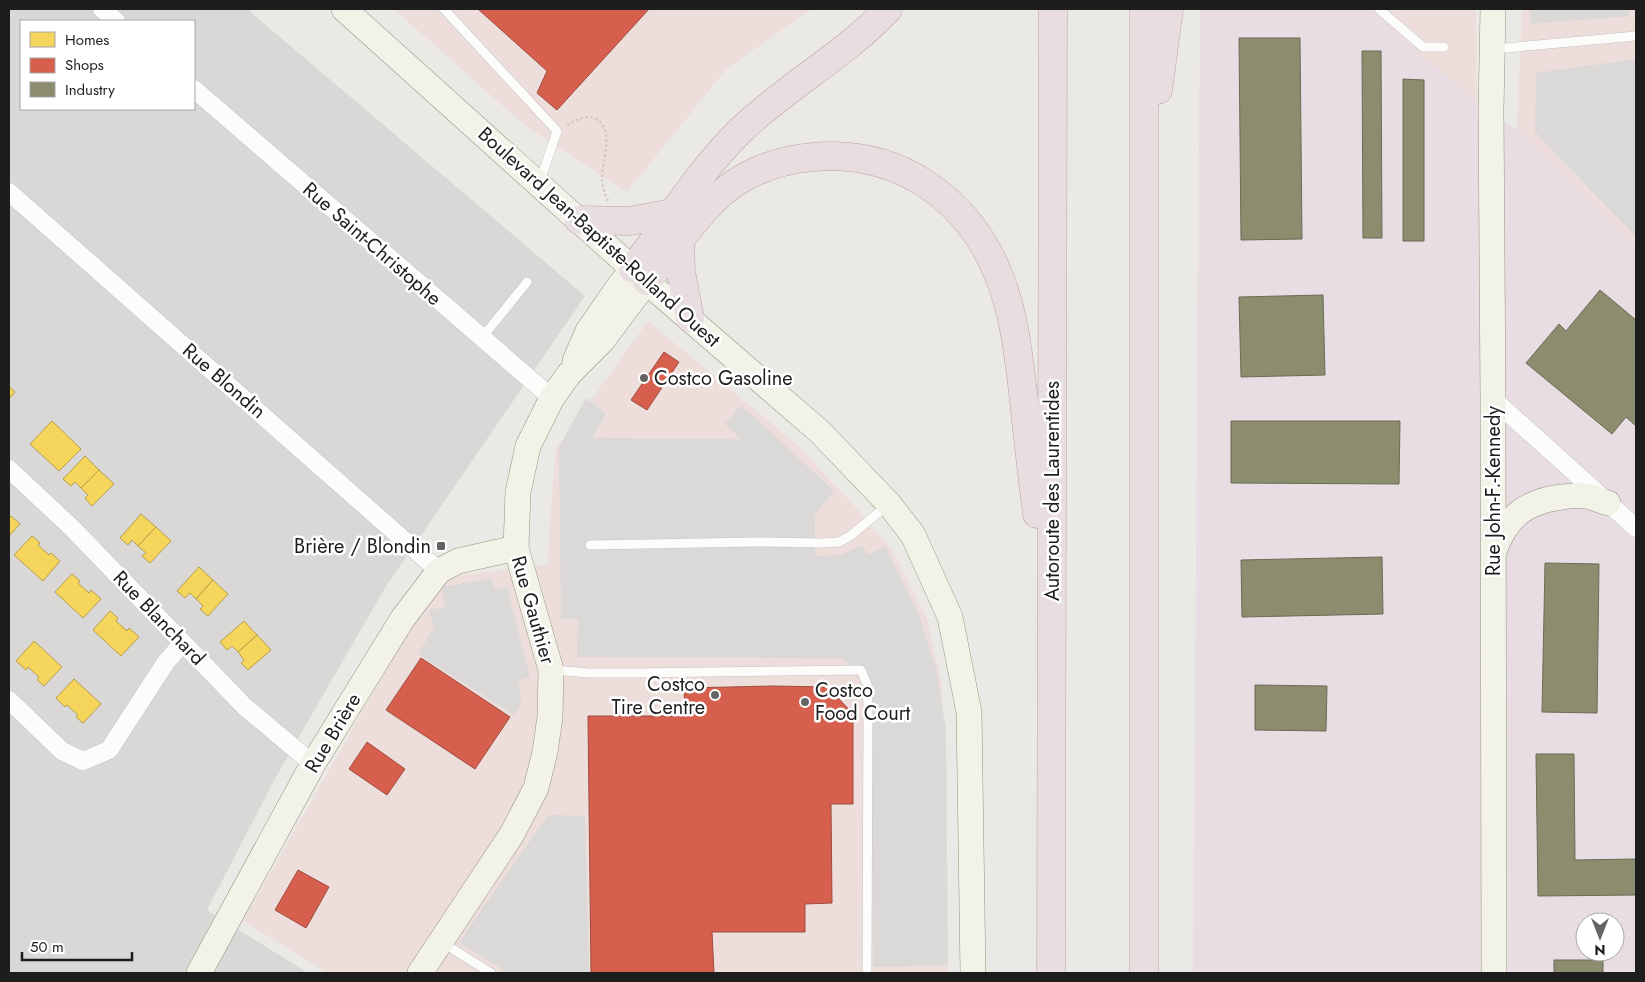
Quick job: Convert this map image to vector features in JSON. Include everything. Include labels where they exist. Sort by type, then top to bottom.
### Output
[{"type":"highway","points":[[640,275],[672,213],[713,161],[741,131],[770,105],[860,36],[888,9]]},
{"type":"highway","name":"Autoroute des Laurentides","points":[[1051,973],[1053,9]]},
{"type":"highway","points":[[1144,9],[1144,973]]},
{"type":"highway","points":[[1143,201],[1169,9]]},
{"type":"highway","points":[[640,275],[680,240],[707,207],[738,181],[757,170],[782,162],[821,156],[863,159],[899,169],[932,188],[964,217],[974,229],[991,258],[1004,290],[1013,323],[1020,364],[1051,639]]},
{"type":"highway","points":[[579,220],[630,221],[672,213]]},
{"type":"highway","points":[[680,240],[680,266],[690,318]]},
{"type":"street","points":[[102,9],[115,20]]},
{"type":"street","name":"Boulevard Jean-Baptiste-Rolland Ouest","points":[[344,9],[640,275],[820,432],[889,504],[913,535],[950,617],[969,712],[973,973]]},
{"type":"street","name":"Rue John-F.-Kennedy","points":[[1494,9],[1491,120],[1494,973]]},
{"type":"street","name":"Rue Saint-Christophe","points":[[195,90],[552,398]]},
{"type":"street","name":"Rue Blondin","points":[[9,192],[439,571]]},
{"type":"street","name":"Rue Gauthier","points":[[425,972],[440,941],[512,834],[536,788],[545,752],[550,717],[551,670],[516,548],[518,492],[528,446],[552,398],[570,374],[602,341],[640,275]]},
{"type":"street","points":[[1493,399],[1636,528]]},
{"type":"street","name":"Rue Blanchard","points":[[9,469],[72,528],[245,707],[313,764]]},
{"type":"street","points":[[1493,554],[1498,541],[1512,519],[1528,506],[1547,498],[1569,496],[1586,496],[1608,503]]},
{"type":"street","name":"Rue Brière","points":[[199,973],[313,764],[403,618],[439,571],[458,561],[516,548]]},
{"type":"street","points":[[9,700],[62,751],[83,761],[109,750],[166,662],[183,643]]},
{"type":"lane","points":[[444,9],[557,131],[539,184]]},
{"type":"lane","points":[[1379,9],[1423,47],[1444,47]]},
{"type":"lane","points":[[1492,49],[1636,36]]},
{"type":"lane","points":[[481,338],[527,282]]},
{"type":"lane","points":[[590,545],[839,542],[850,536],[889,504]]},
{"type":"lane","points":[[551,670],[590,673],[861,670],[867,684],[868,706],[867,973]]},
{"type":"lane","points":[[440,941],[491,973]]},
{"type":"path","points":[[557,131],[582,117],[590,117],[602,124],[607,132],[601,181],[610,206]]},
{"type":"shaded area","points":[[9,9],[247,9],[585,296],[385,588],[277,775],[207,910],[308,973],[9,973]]},
{"type":"shaded area","points":[[394,9],[812,9],[726,69],[627,192],[524,125]]},
{"type":"shaded area","points":[[1200,9],[1370,9],[1477,104],[1517,130],[1636,246],[1636,973],[1193,973]]},
{"type":"shaded area","points":[[1370,9],[1476,9],[1477,104]]},
{"type":"shaded area","points":[[1522,9],[1636,9],[1636,246],[1517,130]]},
{"type":"shaded area","points":[[1530,9],[1629,9],[1630,16],[1530,24]]},
{"type":"shaded area","points":[[1636,59],[1636,237],[1535,132],[1536,73]]},
{"type":"shaded area","points":[[648,321],[795,443],[850,501],[893,551],[927,619],[942,685],[947,973],[328,973],[243,921],[416,618],[448,577],[548,564],[556,449]]},
{"type":"shaded area","points":[[586,398],[606,414],[592,438],[741,439],[725,424],[741,405],[834,491],[815,515],[815,556],[842,555],[862,545],[868,555],[885,546],[919,615],[936,669],[946,730],[948,965],[873,967],[872,696],[843,658],[577,657],[578,619],[561,619],[559,447]]},
{"type":"shaded area","points":[[492,578],[494,590],[507,587],[530,677],[519,680],[521,704],[514,715],[418,654],[434,628],[429,610],[445,607],[442,587]]},
{"type":"shaded area","points":[[548,815],[585,816],[589,973],[508,973],[459,942]]},
{"type":"building: Homes","points":[[9,386],[15,392],[9,399]]},
{"type":"building: Homes","points":[[52,421],[81,449],[59,471],[30,444]]},
{"type":"building: Homes","points":[[85,456],[99,470],[81,488],[75,482],[71,486],[63,479]]},
{"type":"building: Homes","points":[[99,470],[114,484],[92,506],[85,498],[88,495],[81,488]]},
{"type":"building: Homes","points":[[141,514],[156,527],[138,546],[132,540],[128,545],[120,538]]},
{"type":"building: Homes","points":[[11,516],[20,524],[9,536],[9,518]]},
{"type":"building: Homes","points":[[156,527],[171,541],[150,563],[142,556],[146,553],[138,546]]},
{"type":"building: Homes","points":[[32,536],[40,543],[38,545],[49,555],[51,553],[60,561],[43,581],[14,555]]},
{"type":"building: Homes","points":[[199,567],[213,580],[196,599],[190,593],[185,598],[177,591]]},
{"type":"building: Homes","points":[[72,574],[80,581],[78,583],[89,593],[91,590],[101,599],[83,618],[55,592]]},
{"type":"building: Homes","points":[[213,580],[228,594],[208,616],[200,609],[203,606],[196,599]]},
{"type":"building: Homes","points":[[110,611],[118,618],[116,621],[127,631],[129,628],[139,637],[121,656],[93,630]]},
{"type":"building: Homes","points":[[244,621],[257,635],[238,652],[232,646],[227,650],[220,642]]},
{"type":"building: Homes","points":[[257,635],[271,650],[248,670],[241,663],[244,660],[238,652]]},
{"type":"building: Homes","points":[[34,641],[62,667],[44,686],[37,680],[39,677],[28,667],[26,670],[16,661]]},
{"type":"building: Homes","points":[[74,679],[101,704],[83,723],[76,717],[78,715],[67,705],[65,707],[56,698]]},
{"type":"building: Shops","points":[[478,9],[649,9],[557,110],[537,93],[547,71]]},
{"type":"building: Shops","points":[[664,352],[679,362],[647,410],[631,400]]},
{"type":"building: Shops","points":[[421,658],[510,717],[475,769],[386,710]]},
{"type":"building: Shops","points":[[828,687],[853,714],[853,804],[831,804],[832,903],[805,904],[805,932],[712,932],[714,973],[591,973],[588,716],[685,716],[684,688]]},
{"type":"building: Shops","points":[[367,742],[405,769],[387,795],[349,769]]},
{"type":"building: Shops","points":[[298,870],[329,887],[306,928],[275,910]]},
{"type":"building: Industry","points":[[1239,38],[1300,38],[1302,239],[1241,240]]},
{"type":"building: Industry","points":[[1362,51],[1381,51],[1382,238],[1363,238]]},
{"type":"building: Industry","points":[[1403,79],[1424,80],[1424,241],[1403,241]]},
{"type":"building: Industry","points":[[1600,290],[1636,320],[1636,426],[1626,417],[1612,434],[1526,363],[1559,324],[1566,331]]},
{"type":"building: Industry","points":[[1323,295],[1325,375],[1241,377],[1239,297]]},
{"type":"building: Industry","points":[[1231,421],[1400,421],[1399,484],[1231,483]]},
{"type":"building: Industry","points":[[1382,557],[1383,614],[1242,617],[1241,560]]},
{"type":"building: Industry","points":[[1545,563],[1599,564],[1597,713],[1542,712]]},
{"type":"building: Industry","points":[[1255,685],[1327,686],[1326,731],[1255,730]]},
{"type":"building: Industry","points":[[1536,754],[1574,754],[1575,860],[1636,859],[1636,895],[1538,896]]},
{"type":"building: Industry","points":[[1554,960],[1603,962],[1603,973],[1554,973]]},
{"type":"place","name":"Costco Gasoline","points":[[644,378]]},
{"type":"place","name":"Brière / Blondin","points":[[441,546]]},
{"type":"place","name":"Costco Tire Centre","points":[[715,695]]},
{"type":"place","name":"Costco Food Court","points":[[805,702]]}]
